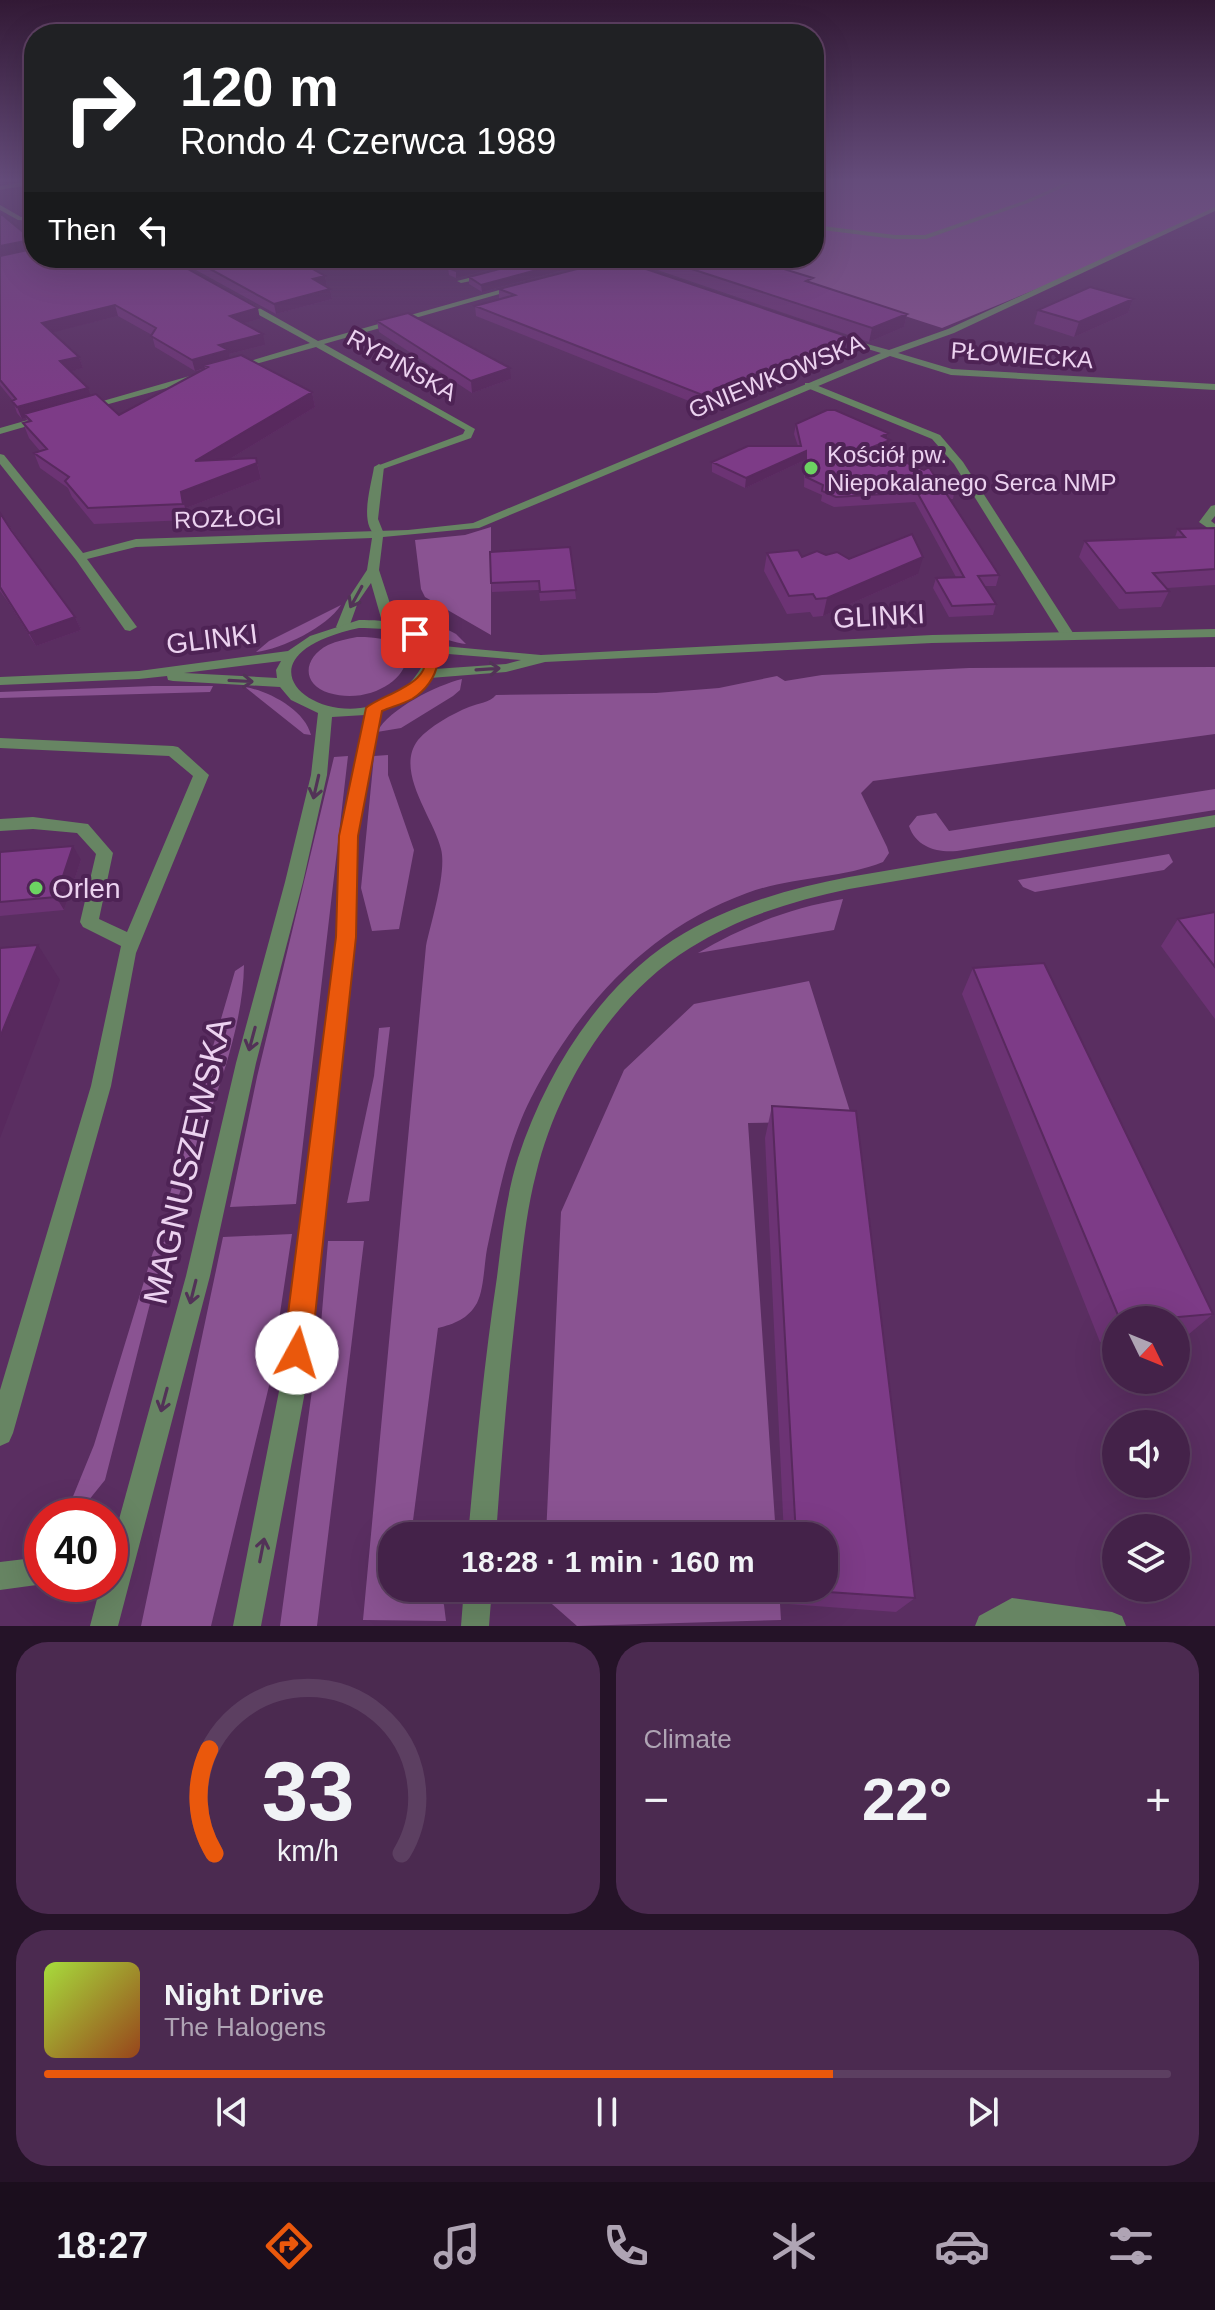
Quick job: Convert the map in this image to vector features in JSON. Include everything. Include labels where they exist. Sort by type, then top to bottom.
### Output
[{"type":"street","name":"GNIEWKOWSKA","points":[[378,534],[456,530],[486,523],[808,385],[951,331],[1109,258]]},
{"type":"street","points":[[632,268],[643,271]]},
{"type":"street","points":[[461,281],[491,274]]},
{"type":"street","points":[[227,369],[525,286]]},
{"type":"street","name":"RYPIŃSKA","points":[[235,298],[470,429],[467,436],[379,467],[372,519],[378,534]]},
{"type":"street","name":"PŁOWIECKA","points":[[830,335],[951,372],[1215,387]]},
{"type":"street","points":[[76,410],[212,373]]},
{"type":"street","points":[[808,385],[936,437],[958,462],[1068,636]]},
{"type":"street","points":[[0,431],[45,418]]},
{"type":"street","points":[[0,457],[80,557],[130,627]]},
{"type":"street","points":[[1215,508],[1205,522],[1215,530]]},
{"type":"street","points":[[378,534],[373,570],[390,625]]},
{"type":"street","name":"ROZŁOGI","points":[[80,557],[136,543],[378,534]]},
{"type":"street","points":[[343,627],[352,602],[373,570]]},
{"type":"street","points":[[390,625],[415,634],[430,649],[432,661],[428,674],[408,694],[374,708],[325,710],[304,702],[286,683],[285,674],[292,655],[313,638],[343,627],[390,625]]},
{"type":"street","name":"GLINKI","points":[[428,674],[506,668],[545,658],[932,639],[1215,633]]},
{"type":"street","name":"GLINKI","points":[[430,649],[507,652],[545,658]]},
{"type":"street","name":"GLINKI","points":[[0,681],[139,675],[292,655]]},
{"type":"street","name":"GLINKI","points":[[139,675],[286,683]]},
{"type":"street","points":[[247,1626],[294,1381],[346,937],[348,836],[374,708]]},
{"type":"street","name":"MAGNUSZEWSKA","points":[[128,1516],[191,1300],[246,1063],[294,882],[321,761],[325,710]]},
{"type":"street","points":[[0,743],[173,751],[201,775],[132,943],[101,1086],[0,1433]]},
{"type":"street","points":[[483,1522],[499,1344],[521,1192],[529,1160],[547,1110],[575,1058],[631,985],[660,959],[688,940],[761,905],[789,897],[904,873],[1215,821]]},
{"type":"street","points":[[0,825],[33,823],[82,828],[105,853],[89,922],[132,943]]},
{"type":"street","points":[[0,1576],[24,1573]]},
{"type":"street","name":"MAGNUSZEWSKA","points":[[104,1626],[108,1602]]},
{"type":"street","points":[[475,1626],[477,1602]]},
{"type":"street","points":[[989,1626],[1012,1612],[1112,1626]]},
{"type":"shaded area","points":[[824,258],[1107,258],[942,328],[757,268],[824,268]]},
{"type":"shaded area","points":[[491,527],[491,635],[425,597],[421,589],[415,540],[465,535]]},
{"type":"shaded area","points":[[396,603],[456,634],[466,644],[447,640],[416,625],[400,611]]},
{"type":"shaded area","points":[[341,605],[303,636],[256,652],[269,641]]},
{"type":"shaded area","points":[[357,637],[385,640],[401,648],[406,659],[402,672],[373,692],[352,696],[320,689],[310,677],[310,664],[314,657],[328,645]]},
{"type":"shaded area","points":[[1215,667],[1215,734],[873,781],[861,793],[889,853],[883,862],[850,872],[763,888],[711,908],[678,927],[620,974],[571,1032],[523,1116],[499,1191],[477,1303],[460,1320],[438,1328],[413,1522],[378,1522],[378,1602],[443,1602],[446,1621],[363,1620],[426,946],[442,870],[441,849],[410,766],[418,740],[449,717],[496,695],[656,693],[719,688],[777,676],[785,681],[822,675],[969,668]]},
{"type":"shaded area","points":[[462,679],[460,690],[453,696],[401,728],[377,732],[392,715],[415,699]]},
{"type":"shaded area","points":[[213,686],[210,692],[0,698],[0,692]]},
{"type":"shaded area","points":[[245,687],[285,703],[302,718],[311,735],[304,734]]},
{"type":"shaded area","points":[[388,755],[388,775],[414,850],[399,929],[372,931],[361,888],[374,756]]},
{"type":"shaded area","points":[[348,756],[296,1204],[230,1207],[257,1077],[334,757]]},
{"type":"shaded area","points":[[1215,789],[1215,810],[957,851],[942,851],[922,844],[909,826],[917,816],[936,813],[949,831]]},
{"type":"shaded area","points":[[1169,854],[1173,862],[1164,870],[1035,892],[1023,887],[1018,880]]},
{"type":"shaded area","points":[[843,899],[834,930],[698,953],[768,919]]},
{"type":"shaded area","points":[[244,965],[242,995],[228,1057],[174,1209],[169,1210],[169,1197],[235,971]]},
{"type":"shaded area","points":[[809,981],[853,1121],[748,1123],[775,1522],[547,1522],[561,1212],[624,1070],[694,1004]]},
{"type":"shaded area","points":[[390,1027],[369,1201],[347,1203],[374,1076],[379,1028]]},
{"type":"shaded area","points":[[292,1234],[269,1386],[211,1626],[141,1626],[223,1237]]},
{"type":"shaded area","points":[[166,1241],[105,1480],[90,1498],[72,1498],[94,1445],[157,1245]]},
{"type":"shaded area","points":[[328,1241],[364,1241],[317,1626],[280,1626],[321,1324]]},
{"type":"shaded area","points":[[550,1602],[780,1602],[781,1620],[577,1626]]},
{"type":"building","points":[[0,258],[24,258],[24,268],[186,268],[258,308],[230,316],[263,334],[219,345],[228,350],[192,360],[151,336],[156,328],[115,305],[42,323],[79,357],[60,361],[88,388],[17,407],[12,401],[16,399],[0,380]]},
{"type":"building","points":[[208,268],[311,268],[325,276],[313,279],[330,289],[274,304]]},
{"type":"building","points":[[504,268],[544,268],[481,285],[469,277]]},
{"type":"building","points":[[581,268],[643,268],[855,339],[710,398],[475,306],[515,295],[499,289]]},
{"type":"building","points":[[689,268],[781,268],[813,278],[806,281],[907,314],[872,328]]},
{"type":"building","points":[[1090,287],[1133,299],[1079,322],[1038,310]]},
{"type":"building","points":[[408,313],[510,368],[471,381],[377,321]]},
{"type":"building","points":[[241,355],[312,392],[195,461],[256,458],[257,463],[181,492],[183,504],[88,508],[65,481],[69,477],[34,453],[47,449],[23,423],[31,421],[24,414],[96,394],[119,415],[208,367],[204,365]]},
{"type":"building","points":[[827,410],[835,410],[888,433],[882,436],[890,440],[870,448],[924,470],[929,467],[939,483],[955,489],[944,490],[999,575],[978,576],[996,604],[952,606],[936,578],[964,577],[917,492],[836,497],[822,491],[823,485],[806,477],[806,451],[746,478],[712,462],[748,446],[801,446],[796,424]]},
{"type":"building","points":[[0,513],[75,617],[29,633],[0,587]]},
{"type":"building","points":[[1215,528],[1215,569],[1153,573],[1169,591],[1126,593],[1085,541],[1185,537],[1178,529]]},
{"type":"building","points":[[912,534],[923,557],[827,598],[816,599],[813,594],[789,596],[767,553],[798,550],[802,557],[817,551],[826,555],[837,552],[849,559]]},
{"type":"building","points":[[570,547],[576,590],[540,592],[539,581],[491,583],[490,552]]},
{"type":"building","name":"Orlen","points":[[73,846],[56,897],[0,902],[0,852]]},
{"type":"building","points":[[1215,912],[1215,967],[1178,919]]},
{"type":"building","points":[[38,945],[0,1037],[0,948]]},
{"type":"building","points":[[1044,963],[1213,1314],[1190,1316],[1190,1306],[1114,1306],[973,968]]},
{"type":"building","points":[[772,1106],[856,1111],[915,1598],[838,1593],[838,1522],[795,1522]]},
{"type":"place","name":"Kościół pw. Niepokalanego Serca NMP","points":[[811,468]]},
{"type":"place","name":"Orlen","points":[[36,888]]},
{"type":"route","points":[[297,1353],[346,937],[348,836],[364,745],[374,708],[408,694],[428,674],[432,661],[430,649],[415,634]]}]
